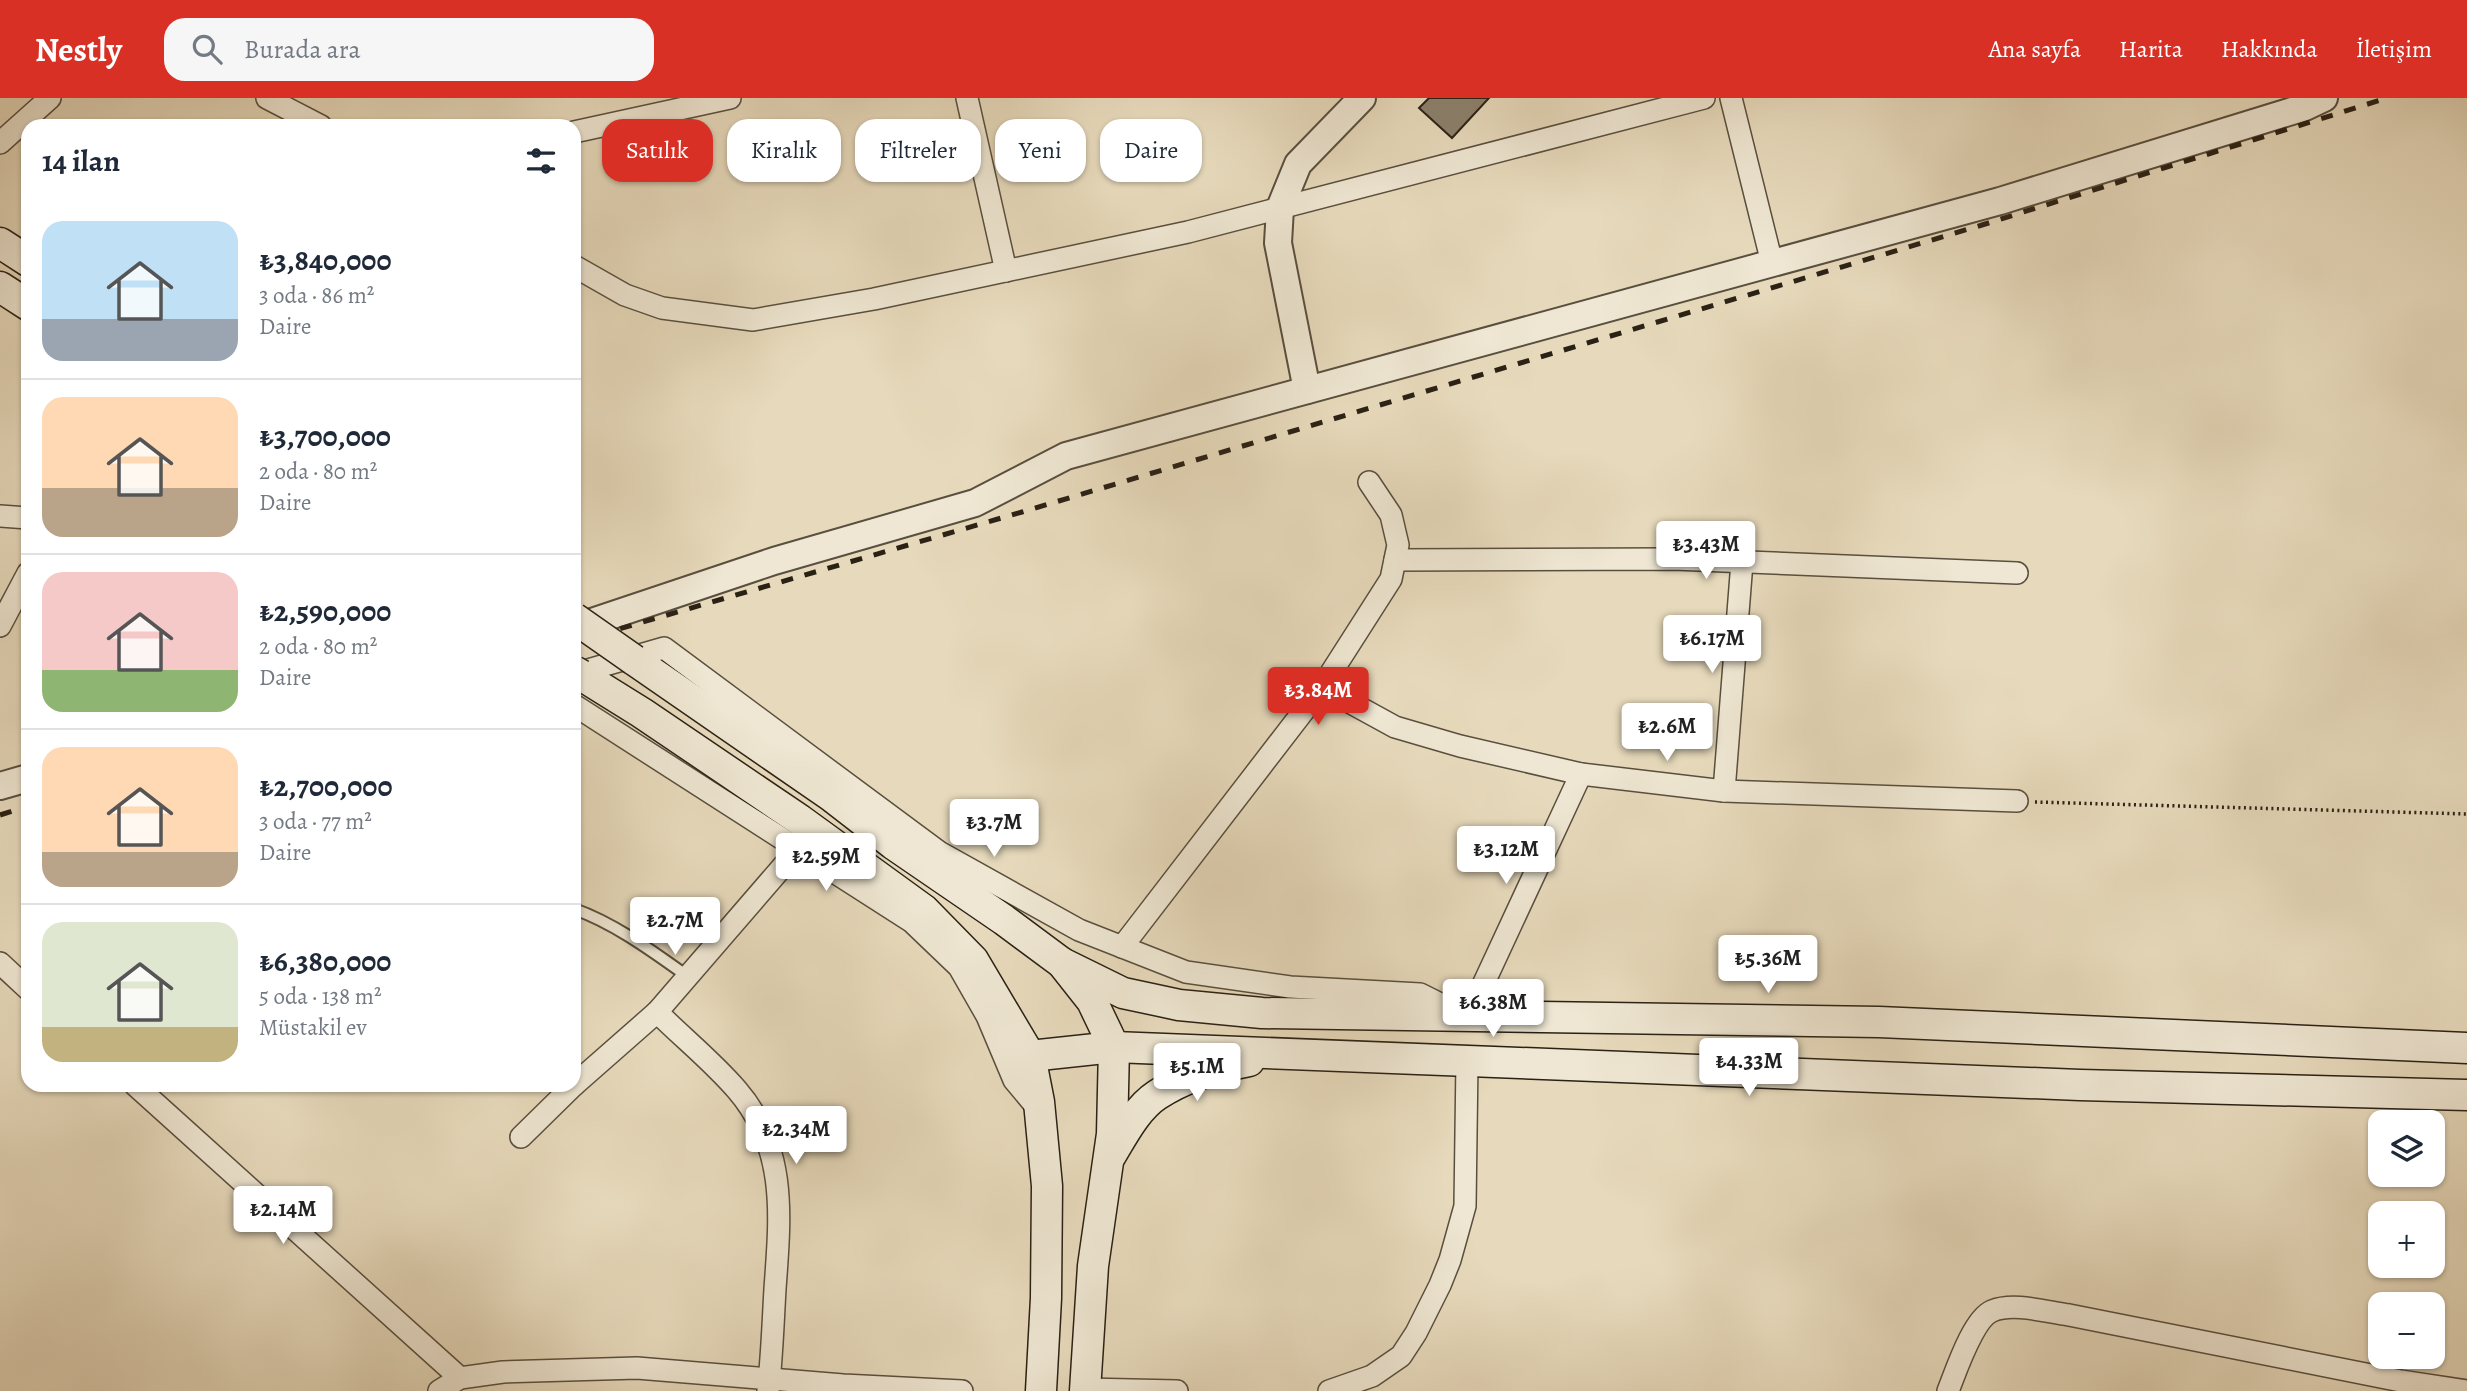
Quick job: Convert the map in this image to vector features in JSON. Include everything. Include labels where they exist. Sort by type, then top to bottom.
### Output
[{"type":"main road","points":[[0,243],[21,256]]},
{"type":"main road","points":[[0,287],[21,300]]},
{"type":"main road","points":[[581,623],[831,796],[893,844],[1062,963],[1123,993],[1179,1005],[1262,1013],[1879,1022],[2467,1048]]},
{"type":"main road","points":[[581,676],[642,713],[800,820],[924,910],[973,960],[1030,1056],[1040,1111],[1046,1186],[1046,1298],[1041,1391]]},
{"type":"main road","points":[[1062,963],[1092,1001],[1114,1047],[1112,1134],[1093,1266],[1085,1390]]},
{"type":"main road","points":[[1465,1015],[1467,1061]]},
{"type":"main road","points":[[1030,1056],[1114,1047],[2094,1085],[2467,1095]]},
{"type":"main road","points":[[1108,1158],[1131,1123],[1155,1096],[1192,1077],[1287,1054]]},
{"type":"street","points":[[27,119],[50,98]]},
{"type":"street","points":[[267,98],[308,119]]},
{"type":"street","points":[[581,130],[730,98]]},
{"type":"street","points":[[967,98],[1006,271]]},
{"type":"street","points":[[1307,390],[1278,243],[1280,208],[1298,164],[1362,98]]},
{"type":"street","points":[[581,270],[625,295],[662,308],[753,320],[874,299],[1188,232],[1704,98]]},
{"type":"street","points":[[1731,98],[1772,263]]},
{"type":"street","points":[[581,626],[774,561],[975,503],[1066,456],[2000,201],[2305,107],[2324,98]]},
{"type":"street","points":[[0,143],[21,124]]},
{"type":"street","points":[[1122,947],[1322,687],[1391,579],[1398,545],[1391,514],[1369,482]]},
{"type":"street","points":[[0,516],[21,518]]},
{"type":"street","points":[[1395,560],[1674,559],[2017,573]]},
{"type":"street","points":[[1724,791],[1742,562]]},
{"type":"street","points":[[0,626],[21,586]]},
{"type":"street","points":[[581,672],[664,648],[939,852],[1079,930],[1186,972],[1290,987],[1420,994],[1465,1015],[1581,774]]},
{"type":"street","points":[[1322,687],[1395,727],[1460,746],[1581,774],[1724,791],[2017,801]]},
{"type":"street","points":[[581,710],[912,922],[959,967],[987,1016],[1013,1080],[1040,1111]]},
{"type":"street","points":[[0,786],[21,780]]},
{"type":"street","points":[[581,1079],[657,1012],[797,850]]},
{"type":"street","points":[[0,964],[21,983]]},
{"type":"street","points":[[657,1012],[738,1091],[762,1130],[771,1151],[781,1213],[769,1385]]},
{"type":"street","points":[[1329,1391],[1372,1376],[1401,1356],[1440,1285],[1465,1206],[1467,1061]]},
{"type":"street","points":[[143,1092],[460,1378]]},
{"type":"street","points":[[521,1138],[567,1092]]},
{"type":"street","points":[[1948,1391],[1981,1318],[1994,1310],[2016,1308],[2069,1315],[2401,1381],[2467,1391]]},
{"type":"street","points":[[439,1391],[460,1378],[503,1372],[638,1368],[769,1385],[962,1391]]},
{"type":"street","points":[[1085,1390],[1177,1391]]},
{"type":"lane","points":[[581,911],[592,915],[687,976]]},
{"type":"path","points":[[2017,801],[2467,814]]},
{"type":"building","points":[[1429,98],[1489,98],[1452,138],[1419,108]]},
{"type":"railway","points":[[581,640],[1022,512],[1982,225],[2387,98]]},
{"type":"railway","points":[[0,815],[21,808]]}]
